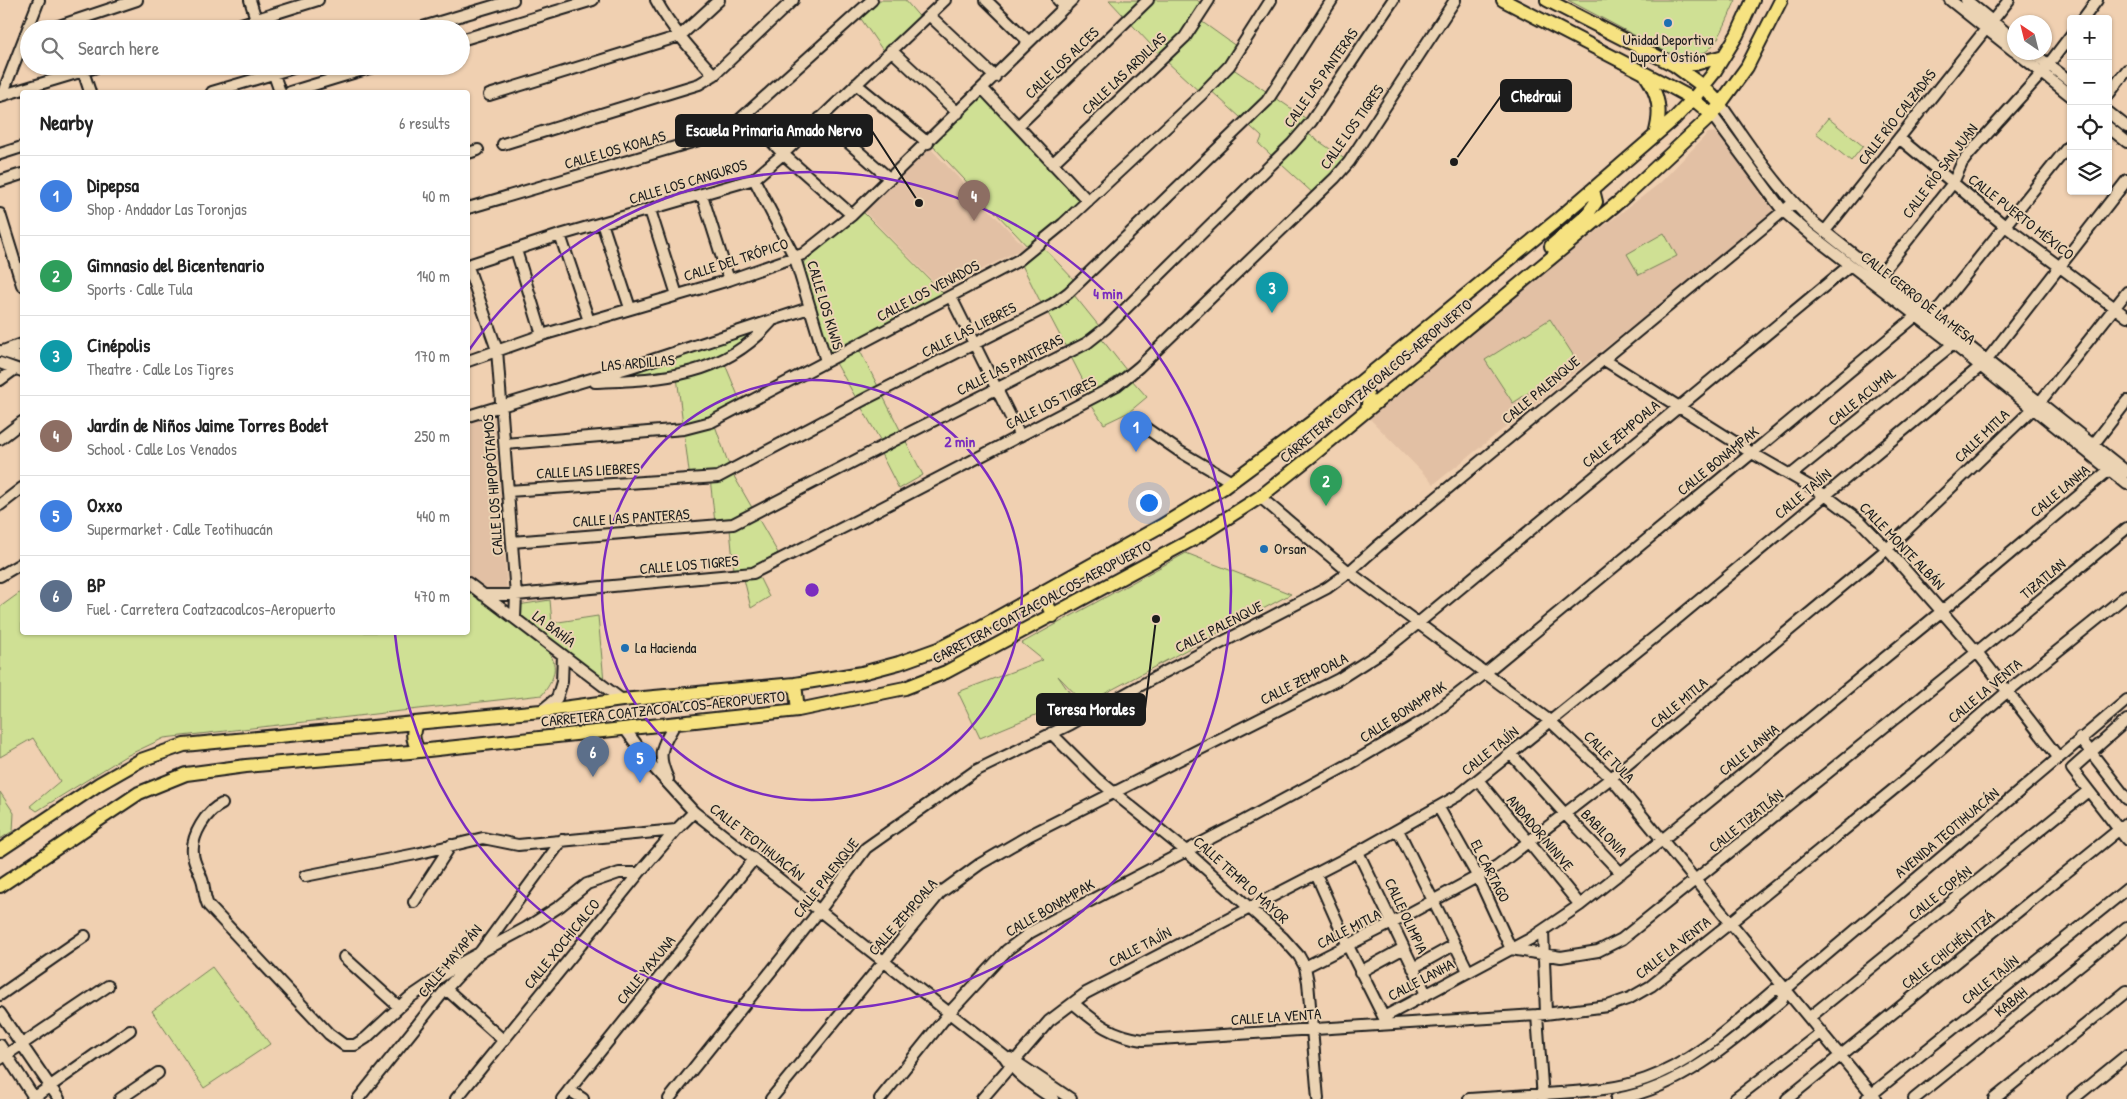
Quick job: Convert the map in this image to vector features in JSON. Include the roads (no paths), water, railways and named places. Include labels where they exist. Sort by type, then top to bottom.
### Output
[{"type":"main road","points":[[1505,0],[1693,99],[1712,115]]},
{"type":"main road","points":[[1548,0],[1674,65],[1704,86],[1721,105]]},
{"type":"main road","name":"CARRETERA COATZACOALCOS-AEROPUERTO","points":[[0,850],[99,784],[132,765],[184,744],[541,711],[622,700],[794,684],[862,673],[899,663],[938,649],[1161,526],[1232,482],[1312,422],[1593,190],[1655,136],[1704,86],[1724,56],[1753,0]]},
{"type":"main road","name":"CARRETERA COATZACOALCOS-AEROPUERTO","points":[[0,886],[139,793],[186,774],[246,766],[419,751],[798,710],[905,688],[946,672],[1199,536],[1260,497],[1620,200],[1712,115],[1747,67],[1781,0]]},
{"type":"main road","points":[[1674,65],[1695,64],[1724,56]]},
{"type":"main road","points":[[1644,72],[1652,85],[1659,103],[1660,113],[1655,136]]},
{"type":"main road","points":[[1520,282],[1542,255],[1591,211],[1596,202],[1593,190]]},
{"type":"main road","points":[[1356,385],[1367,393],[1369,398],[1367,410]]},
{"type":"main road","points":[[1042,593],[1053,616]]},
{"type":"main road","points":[[794,684],[798,710]]},
{"type":"main road","points":[[417,723],[413,736],[414,744],[419,751]]},
{"type":"street","points":[[32,20],[39,0]]},
{"type":"street","points":[[77,20],[137,0]]},
{"type":"street","points":[[250,0],[257,20]]},
{"type":"street","points":[[268,20],[318,0]]},
{"type":"street","points":[[446,20],[513,0]]},
{"type":"street","points":[[470,37],[593,0]]},
{"type":"street","points":[[656,0],[680,36],[714,75]]},
{"type":"street","points":[[489,95],[680,36],[719,0]]},
{"type":"street","points":[[502,144],[699,84],[714,75],[793,0]]},
{"type":"street","name":"CALLE LOS KOALAS","points":[[470,207],[726,132],[872,0]]},
{"type":"street","name":"CALLE LOS CANGUROS","points":[[470,265],[560,235],[754,179],[783,154],[945,0]]},
{"type":"street","points":[[986,0],[1029,42]]},
{"type":"street","name":"CALLE LOS ALCES","points":[[1018,126],[1148,0]]},
{"type":"street","name":"CALLE LAS ARDILLAS","points":[[1052,164],[1185,37],[1209,0]]},
{"type":"street","name":"CALLE LOS VENADOS","points":[[506,444],[695,427],[728,414],[1020,260],[1088,201],[1222,74],[1271,0]]},
{"type":"street","name":"CALLE LAS LIEBRES","points":[[508,491],[713,478],[1053,304],[1068,293],[1267,101],[1332,0]]},
{"type":"street","name":"CALLE LAS PANTERAS","points":[[512,542],[733,524],[1076,349],[1106,328],[1300,135],[1336,87],[1393,0]]},
{"type":"street","name":"CALLE LOS TIGRES","points":[[484,595],[516,595],[749,574],[864,518],[1097,397],[1128,377],[1335,178],[1368,135],[1455,0]]},
{"type":"street","points":[[1950,0],[2007,35]]},
{"type":"street","points":[[1966,0],[2007,43]]},
{"type":"street","name":"CALLE RÍO CALZADAS","points":[[1825,231],[2009,0]]},
{"type":"street","points":[[2086,15],[2097,0]]},
{"type":"street","name":"CALLE DEL TRÓPICO","points":[[470,360],[542,335],[729,280],[795,258],[811,249],[852,216],[983,89],[1065,2]]},
{"type":"street","points":[[928,16],[995,77]]},
{"type":"street","name":"CALLE RÍO SAN JUAN","points":[[1879,276],[1953,183],[1962,163],[1969,154],[2045,69],[2067,40]]},
{"type":"street","points":[[891,50],[958,113]]},
{"type":"street","points":[[1,96],[20,52]]},
{"type":"street","points":[[2030,60],[2067,80]]},
{"type":"street","points":[[2038,60],[2067,92]]},
{"type":"street","points":[[2112,90],[2127,70]]},
{"type":"street","points":[[21,90],[70,75]]},
{"type":"street","points":[[84,75],[89,90]]},
{"type":"street","points":[[218,90],[259,75]]},
{"type":"street","points":[[275,75],[279,90]]},
{"type":"street","points":[[297,90],[346,75]]},
{"type":"street","points":[[856,84],[928,142]]},
{"type":"street","points":[[983,89],[1088,201]]},
{"type":"street","points":[[1,96],[20,90]]},
{"type":"street","name":"CALLE CERRO DE LA MESA","points":[[1721,105],[1792,203],[1879,276],[1953,344],[1984,363]]},
{"type":"street","points":[[747,114],[783,154],[852,216]]},
{"type":"street","name":"CALLE CERRO DE LA MESA","points":[[1712,115],[1783,211],[1850,265],[1920,313],[1932,316],[1984,363],[2127,472]]},
{"type":"street","points":[[2112,115],[2127,126]]},
{"type":"street","points":[[820,118],[890,179]]},
{"type":"street","points":[[2112,130],[2127,142]]},
{"type":"street","name":"CALLE PUERTO MÉXICO","points":[[1899,138],[2005,226],[2127,317]]},
{"type":"street","points":[[0,154],[20,148]]},
{"type":"street","points":[[1932,316],[2067,149]]},
{"type":"street","points":[[0,181],[20,175]]},
{"type":"street","name":"CALLE LOS KIWIS","points":[[754,179],[795,258],[826,361]]},
{"type":"street","name":"CALLE TAJÍN","points":[[982,1099],[1009,1060],[1049,1021],[1073,1003],[1105,983],[1439,808],[1511,754],[1661,632],[1984,363],[2127,180]]},
{"type":"street","points":[[702,195],[729,280]]},
{"type":"street","name":"CALLE PALENQUE","points":[[668,1099],[820,910],[866,848],[975,771],[1071,724],[1156,677],[1300,604],[1349,572],[1792,203]]},
{"type":"street","points":[[650,210],[677,295]]},
{"type":"street","points":[[0,214],[20,279]]},
{"type":"street","points":[[602,223],[630,308]]},
{"type":"street","points":[[560,235],[589,321]]},
{"type":"street","points":[[516,250],[542,335]]},
{"type":"street","name":"CALLE ZEMPOALA","points":[[772,1099],[940,893],[1004,849],[1339,679],[1386,649],[1677,406],[1850,265]]},
{"type":"street","name":"CALLE LOS HIPOPÓTAMOS","points":[[470,272],[498,350],[516,595],[515,618]]},
{"type":"street","name":"CALLE MITLA","points":[[1305,967],[1432,902],[1497,866],[1529,844],[1611,778],[1887,549],[2037,405],[2127,292]]},
{"type":"street","points":[[951,297],[1020,436]]},
{"type":"street","name":"LAS ARDILLAS","points":[[502,405],[772,322],[809,308]]},
{"type":"street","name":"CALLE BONAMPAK","points":[[880,1099],[949,1013],[1007,950],[1031,932],[1186,851],[1426,719],[1484,674],[1920,313]]},
{"type":"street","name":"LAS ARDILLAS","points":[[580,382],[655,380],[700,370],[748,345],[772,322]]},
{"type":"street","name":"CALLE ACUMAL","points":[[1791,475],[1953,344]]},
{"type":"street","points":[[1,351],[20,345]]},
{"type":"street","points":[[1,351],[20,358]]},
{"type":"street","name":"CALLE MONTE ALBÁN","points":[[1603,359],[1752,453],[1825,495],[1861,522],[1978,652],[2058,757]]},
{"type":"street","points":[[0,363],[19,370]]},
{"type":"street","points":[[0,380],[19,370]]},
{"type":"street","points":[[2093,445],[2127,401]]},
{"type":"street","points":[[470,415],[502,405]]},
{"type":"street","name":"CALLE CERRO DE LA MESA","points":[[2037,405],[2127,484]]},
{"type":"street","points":[[1137,422],[1179,451],[1232,482]]},
{"type":"street","points":[[0,439],[20,424]]},
{"type":"street","name":"CALLE LANHA","points":[[1385,1020],[1426,994],[1544,931],[1580,905],[1942,611],[2109,470]]},
{"type":"street","points":[[0,505],[20,490]]},
{"type":"street","name":"CALLE TULA","points":[[1260,497],[1349,572],[1550,722],[1611,778],[1810,1017],[1871,1098]]},
{"type":"street","name":"TIZATLAN","points":[[1978,652],[2127,528]]},
{"type":"street","points":[[0,576],[20,563]]},
{"type":"street","name":"LA BAHÍA","points":[[470,584],[622,700]]},
{"type":"street","name":"CALLE LA VENTA","points":[[1073,1003],[1106,1029],[1123,1037],[1143,1040],[1312,1031],[1385,1020],[1542,1014],[1608,1006],[1630,998],[1651,986],[1916,771],[2008,691],[2127,594]]},
{"type":"street","name":"CALLE TIZATLÁN","points":[[1512,949],[1561,957],[1598,951],[1622,940],[1978,652]]},
{"type":"street","points":[[541,711],[557,698],[562,682],[563,655]]},
{"type":"street","name":"AVENIDA TEOTIHUACÁN","points":[[1786,989],[2127,700]]},
{"type":"street","points":[[672,787],[664,770],[662,746],[675,724]]},
{"type":"street","points":[[2125,725],[2090,751],[2072,769],[2127,840]]},
{"type":"street","name":"CALLE TEOTIHUACÁN","points":[[625,729],[644,756],[694,812],[1009,1060],[1053,1099]]},
{"type":"street","name":"CALLE TEMPLO MAYOR","points":[[1051,733],[1097,779],[1186,851],[1251,907],[1292,947],[1305,967],[1308,982],[1318,1099]]},
{"type":"street","points":[[2080,738],[2127,798]]},
{"type":"street","name":"BABILONIA","points":[[1511,754],[1621,873]]},
{"type":"street","name":"ANDADOR NINIVE","points":[[1478,780],[1580,905]]},
{"type":"street","name":"CALLE COPÁN","points":[[1810,1017],[2088,791]]},
{"type":"street","points":[[222,804],[211,811],[196,834],[193,853],[203,883],[204,897],[208,905],[329,1034],[344,1045],[355,1045],[408,998],[480,951],[526,928],[560,906],[587,884],[619,873],[639,874]]},
{"type":"street","name":"EL CARTAGO","points":[[1439,808],[1478,877],[1512,949]]},
{"type":"street","name":"CALLE XOCHICALCO","points":[[456,1099],[639,874],[676,830],[694,812]]},
{"type":"street","name":"CALLE CHICHÉN ITZÁ","points":[[1787,1099],[2127,823]]},
{"type":"street","points":[[305,876],[416,854],[483,838],[518,845],[676,830]]},
{"type":"street","points":[[1398,830],[1432,902],[1468,971]]},
{"type":"street","name":"CALLE MAYAPÁN","points":[[358,1099],[446,989],[480,951],[562,840]]},
{"type":"street","points":[[414,902],[451,845]]},
{"type":"street","name":"CALLE OLIMPIA","points":[[1358,852],[1426,994]]},
{"type":"street","name":"CALLE YAXUNA","points":[[562,1099],[754,859]]},
{"type":"street","points":[[1316,874],[1360,972],[1385,1020]]},
{"type":"street","name":"CALLE TAJÍN","points":[[1871,1098],[2127,889]]},
{"type":"street","name":"KABAH","points":[[1914,1099],[2127,927]]},
{"type":"street","points":[[1543,1097],[1544,931]]},
{"type":"street","points":[[0,995],[85,936]]},
{"type":"street","points":[[1413,968],[1454,945]]},
{"type":"street","points":[[1360,972],[1404,948]]},
{"type":"street","points":[[344,957],[400,1007]]},
{"type":"street","points":[[3,1057],[108,986]]},
{"type":"street","points":[[446,989],[503,1040]]},
{"type":"street","points":[[1468,1099],[1543,1097],[1621,1087],[1647,1079],[1673,1067],[1702,1050],[1774,990],[1786,989],[1782,1000],[1709,1059],[1678,1077],[1650,1090],[1616,1099]]},
{"type":"street","points":[[1994,1099],[2127,991]]},
{"type":"street","points":[[0,1013],[59,1099]]},
{"type":"street","points":[[0,1046],[3,1057],[34,1098],[130,1030]]},
{"type":"street","points":[[1735,1099],[1822,1032]]},
{"type":"street","points":[[2073,1099],[2127,1055]]},
{"type":"street","name":"CALLE TEOTIHUACÁN","points":[[1009,1060],[1071,1099]]},
{"type":"street","points":[[1673,1067],[1678,1077]]},
{"type":"street","points":[[120,1099],[158,1073]]},
{"type":"street","points":[[570,1090],[583,1099]]},
{"type":"place","name":"Unidad Deportiva Duport Ostión","points":[[1668,23]]},
{"type":"place","name":"Chedraui","points":[[1454,162]]},
{"type":"place","name":"Escuela Primaria Amado Nervo","points":[[919,203]]},
{"type":"place","name":"Jardín de Niños Jaime Torres Bodet","points":[[974,221]]},
{"type":"place","name":"Cinépolis","points":[[1272,313]]},
{"type":"place","name":"Dipepsa","points":[[1136,452]]},
{"type":"place","name":"Gimnasio del Bicentenario","points":[[1326,506]]},
{"type":"place","name":"Orsan","points":[[1264,549]]},
{"type":"place","name":"Teresa Morales","points":[[1156,619]]},
{"type":"place","name":"La Hacienda","points":[[625,648]]},
{"type":"place","name":"BP","points":[[593,777]]},
{"type":"place","name":"Oxxo","points":[[640,783]]}]
